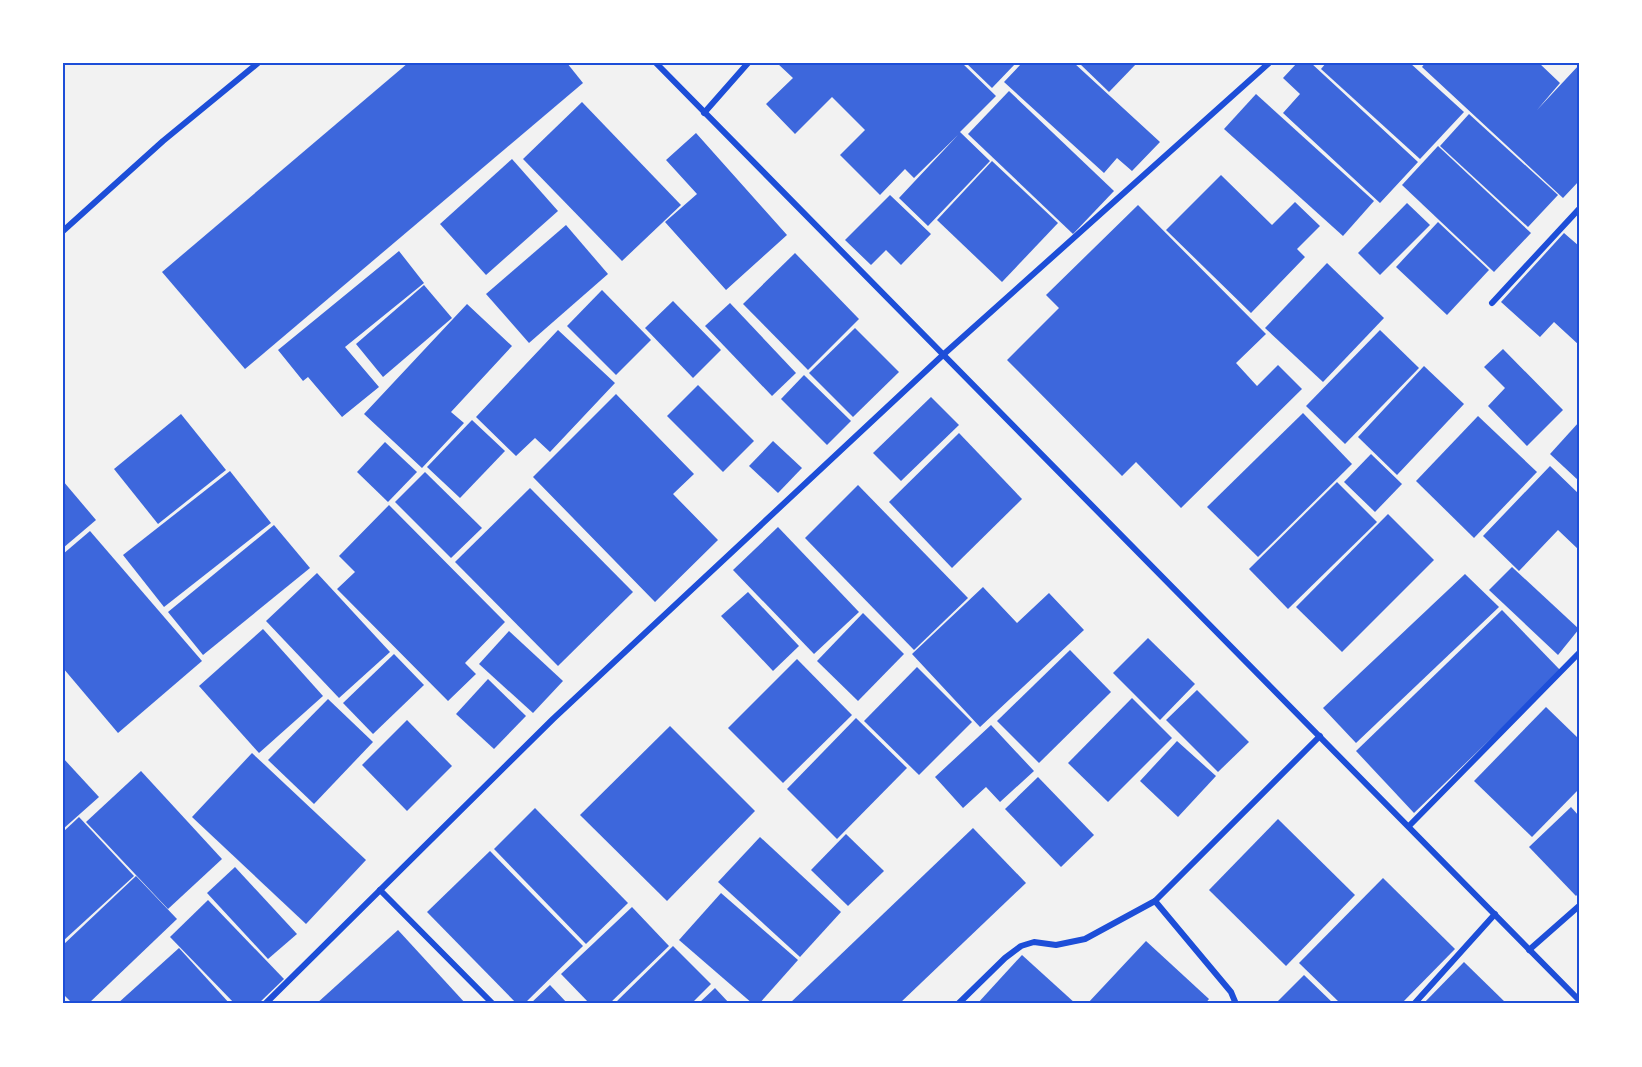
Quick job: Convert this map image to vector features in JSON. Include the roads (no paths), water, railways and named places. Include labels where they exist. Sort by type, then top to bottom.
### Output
[{"type":"street","points":[[63,231],[163,141],[258,63]]},
{"type":"street","points":[[656,63],[1579,1000]]},
{"type":"street","points":[[704,113],[748,63]]},
{"type":"street","points":[[265,1004],[553,719],[944,354],[1269,63]]},
{"type":"street","points":[[1492,303],[1579,209]]},
{"type":"street","points":[[1409,826],[1579,653]]},
{"type":"street","points":[[958,1004],[1005,958],[1021,946],[1034,942],[1056,945],[1085,939],[1155,901],[1320,736]]},
{"type":"street","points":[[380,890],[493,1004]]},
{"type":"street","points":[[1155,901],[1231,992],[1236,1004]]},
{"type":"street","points":[[1530,950],[1579,906]]},
{"type":"street","points":[[1414,1004],[1495,914]]}]
